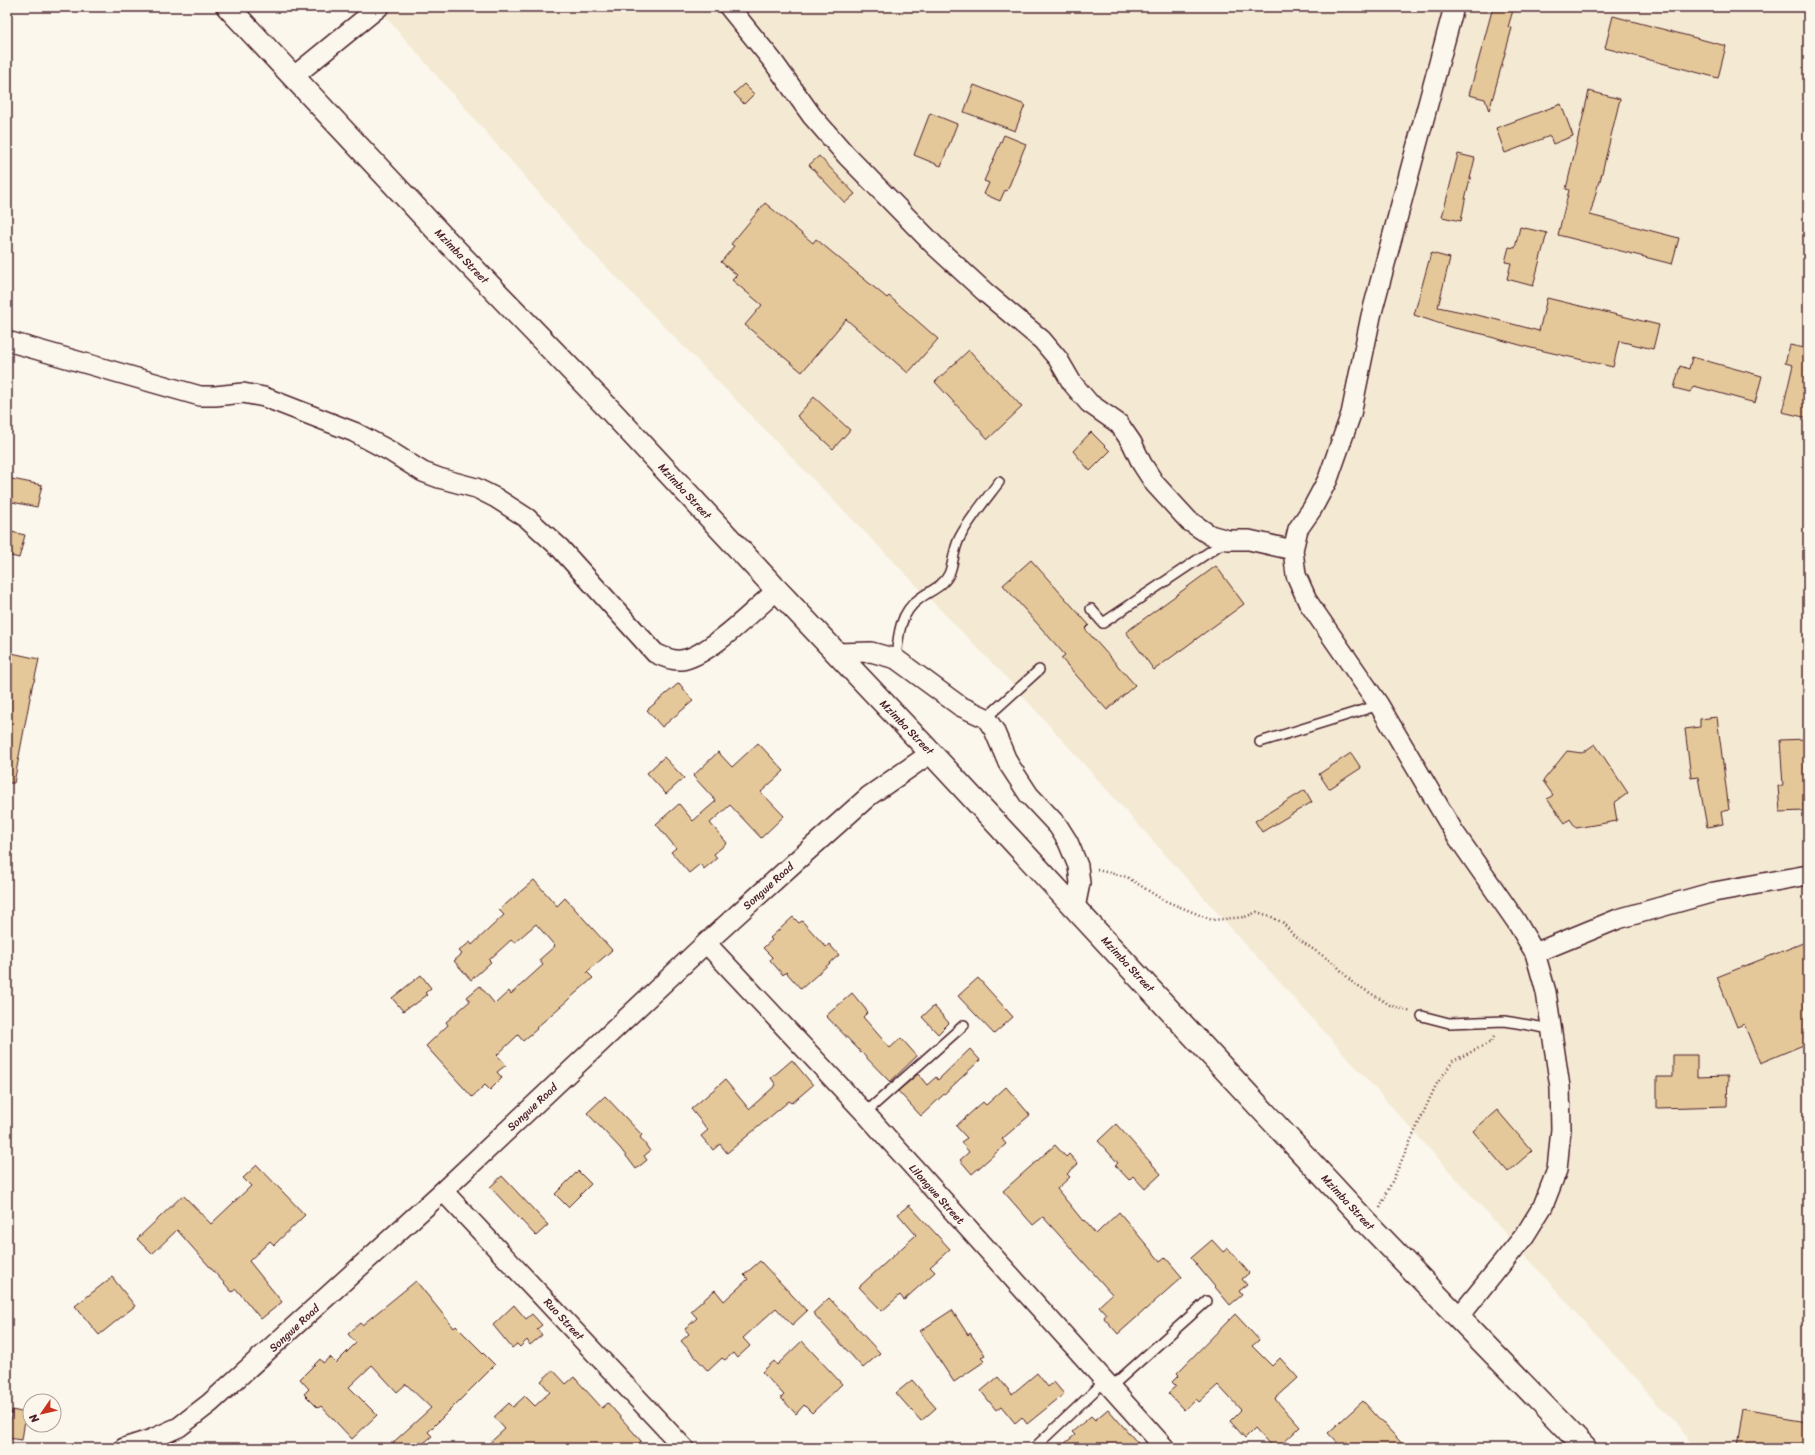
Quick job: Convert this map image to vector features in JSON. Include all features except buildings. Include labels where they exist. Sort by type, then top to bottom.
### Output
[{"type":"main road","name":"Mzimba Street","points":[[228,7],[444,238],[611,411],[1367,1223],[1585,1448]]},
{"type":"street","points":[[293,77],[379,7]]},
{"type":"street","points":[[729,7],[772,60],[812,116],[847,156],[936,247],[986,293],[1042,340],[1058,359],[1072,383],[1090,403],[1118,424],[1132,443],[1142,464],[1155,484],[1189,521],[1210,535],[1228,540],[1248,540],[1293,550]]},
{"type":"street","points":[[1454,7],[1371,316],[1351,414],[1328,480],[1312,509],[1298,529],[1293,550],[1296,576],[1308,602],[1379,705],[1454,832],[1516,921],[1535,953],[1546,992],[1560,1087],[1561,1129],[1557,1170],[1543,1206],[1525,1234],[1459,1317]]},
{"type":"street","points":[[7,341],[200,396],[243,393],[264,397],[354,432],[388,450],[423,472],[476,488],[496,498],[527,518],[560,548],[655,653],[667,659],[680,660],[693,657],[707,650],[777,590]]},
{"type":"street","points":[[836,653],[871,652],[896,659],[960,706],[986,718],[994,730],[1008,763],[1029,795],[1058,826],[1068,842],[1078,866],[1080,883],[1075,908]]},
{"type":"street","name":"Songwe Road","points":[[124,1448],[152,1439],[179,1427],[210,1403],[443,1191],[706,943],[869,796],[931,753]]},
{"type":"street","points":[[1535,953],[1618,919],[1706,894],[1808,875]]},
{"type":"street","name":"Lilongwe Street","points":[[706,943],[865,1113],[1165,1448]]},
{"type":"street","name":"Ruo Street","points":[[443,1191],[683,1448]]},
{"type":"lane","points":[[896,659],[898,630],[908,611],[918,600],[940,587],[949,575],[953,554],[959,538],[999,482]]},
{"type":"lane","points":[[1091,608],[1103,624],[1228,540]]},
{"type":"lane","points":[[986,718],[1039,670]]},
{"type":"lane","points":[[1260,742],[1379,705]]},
{"type":"lane","points":[[1422,1016],[1450,1023],[1505,1021],[1551,1029]]},
{"type":"lane","points":[[865,1113],[964,1025]]},
{"type":"lane","points":[[1034,1448],[1207,1301]]},
{"type":"path","points":[[1078,866],[1127,877],[1164,900],[1212,920],[1245,917],[1257,912],[1270,916],[1283,923],[1295,937],[1335,964],[1352,982],[1390,1005],[1422,1016]]},
{"type":"path","points":[[1380,1208],[1436,1085],[1453,1061],[1491,1042],[1505,1021]]},
{"type":"shaded area","points":[[377,7],[1808,7],[1808,1448],[1698,1448],[1002,673],[579,239]]}]
